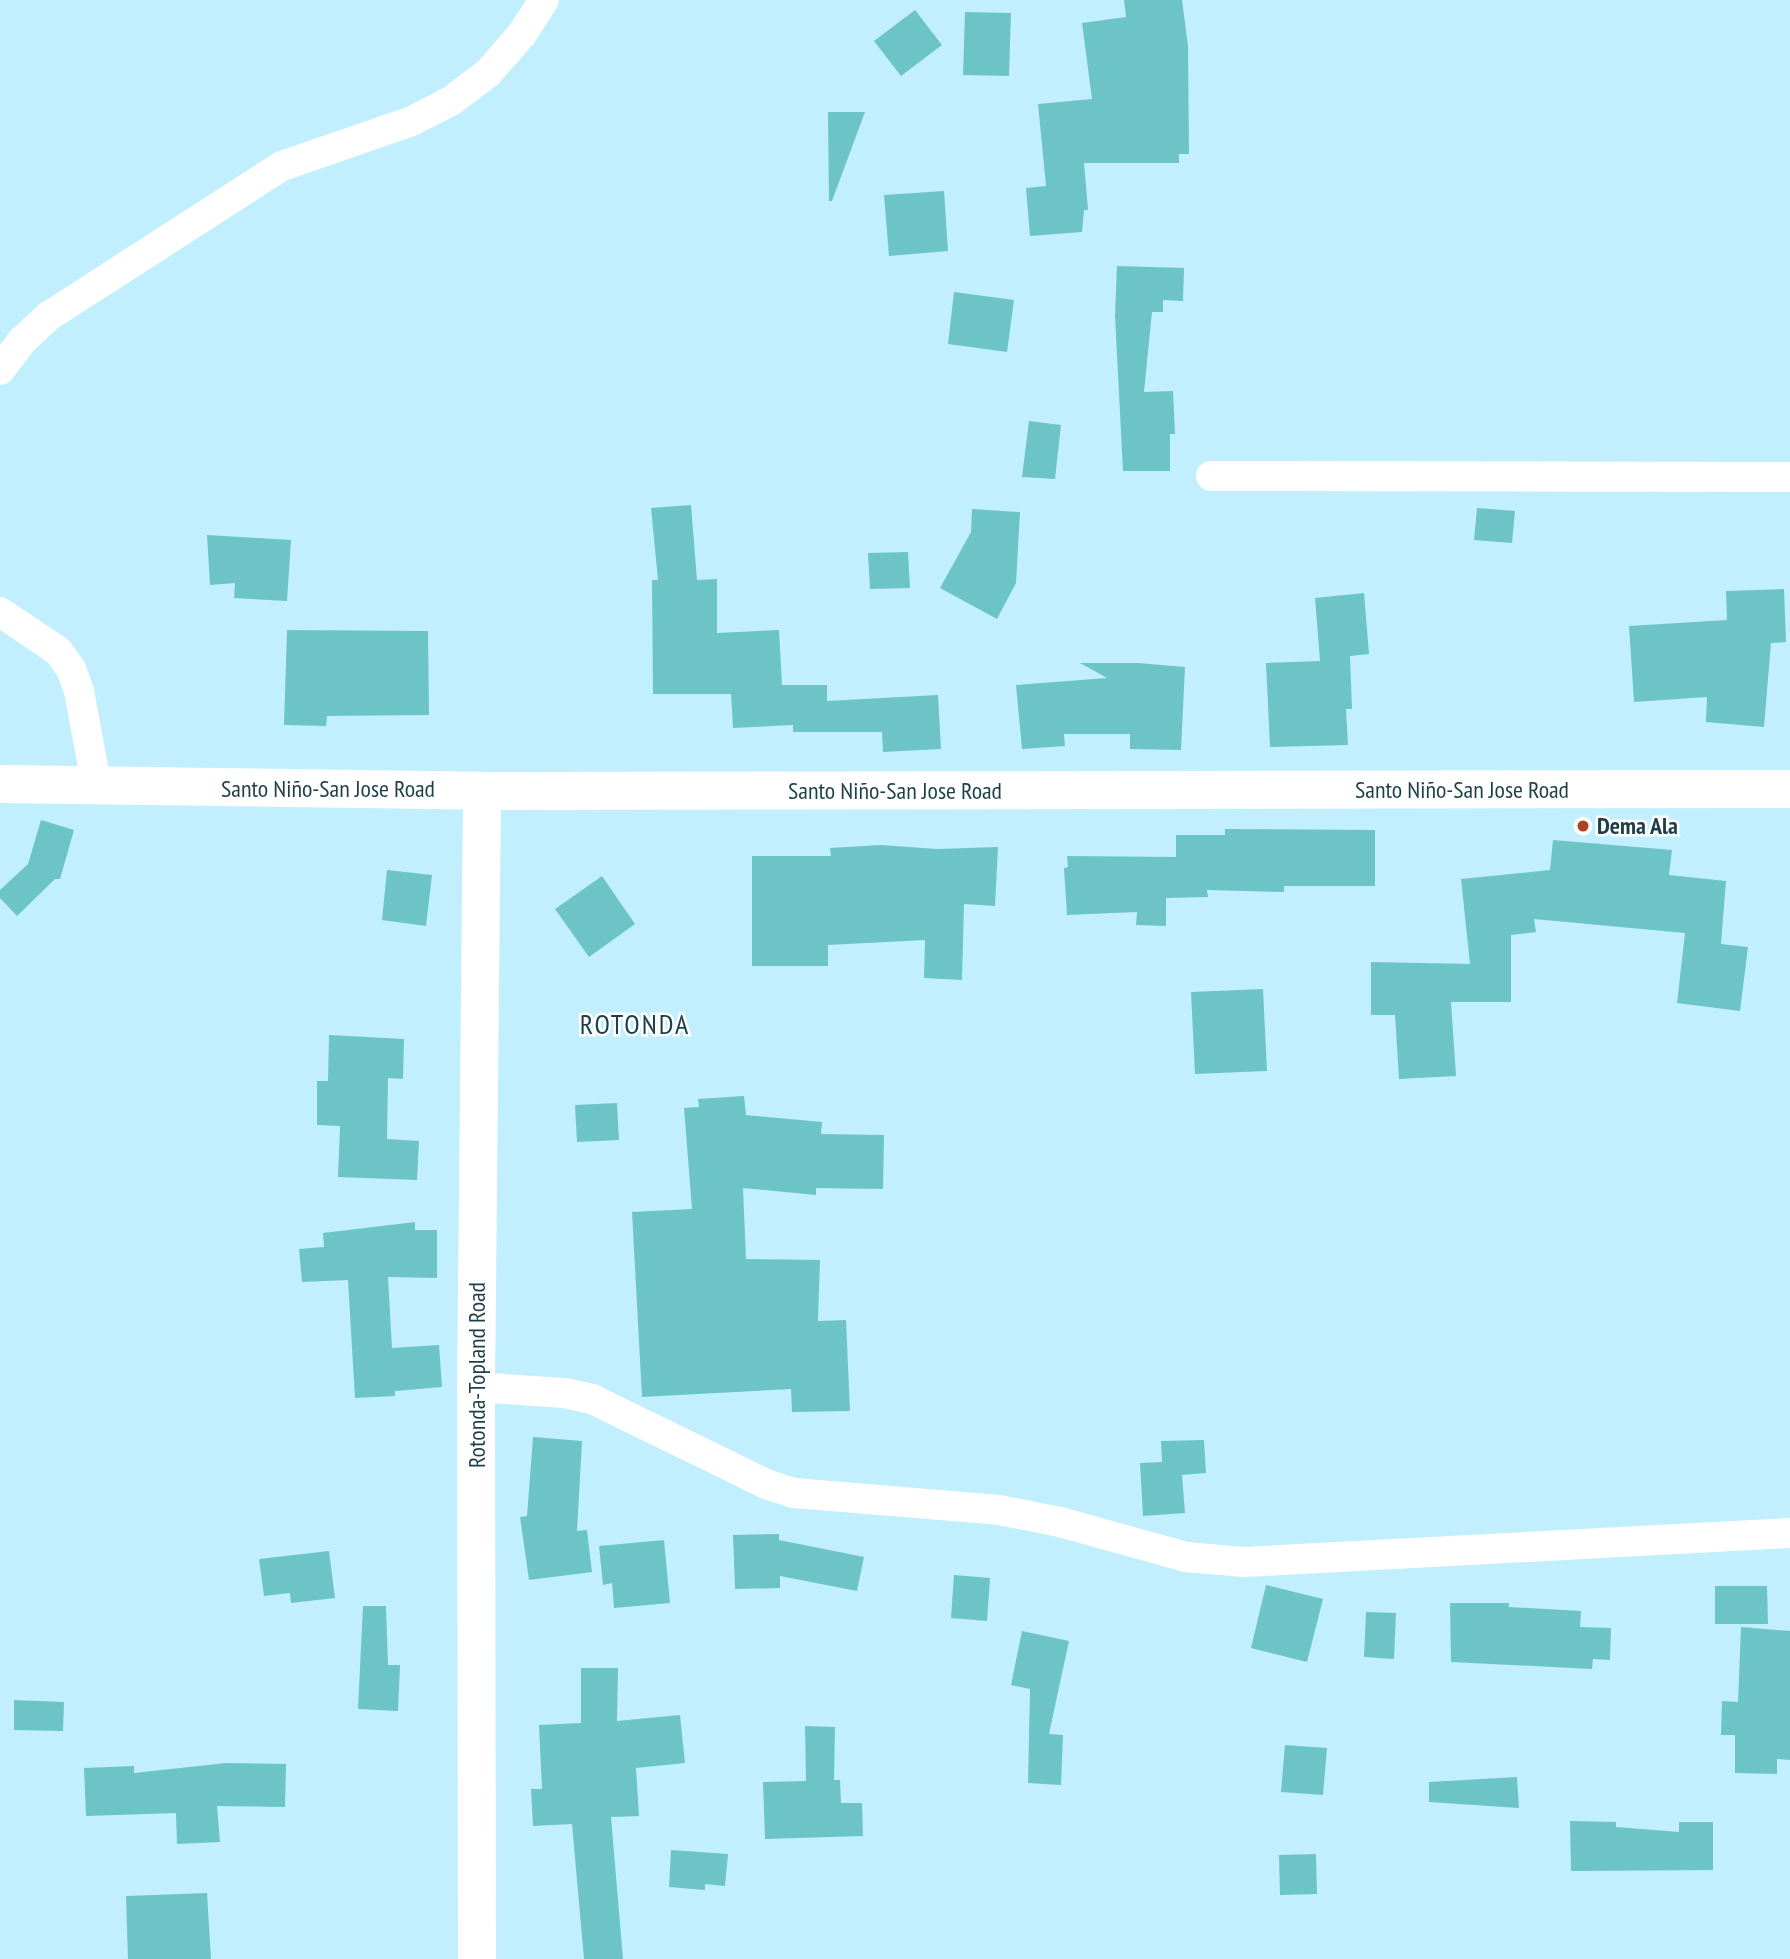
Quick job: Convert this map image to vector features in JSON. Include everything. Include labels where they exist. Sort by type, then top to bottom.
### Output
[{"type":"main road","name":"Santo Niño-San Jose Road","points":[[0,784],[97,788],[482,791],[1790,789]]},
{"type":"main road","name":"Rotonda-Topland Road","points":[[477,1959],[476,1387],[482,791]]},
{"type":"street","points":[[0,370],[23,340],[49,316],[282,166],[412,121],[451,101],[488,73],[522,34],[544,0]]},
{"type":"street","points":[[1211,476],[1790,477]]},
{"type":"street","points":[[0,612],[58,651],[71,669],[79,691],[97,788]]},
{"type":"street","points":[[476,1387],[564,1393],[592,1399],[766,1484],[794,1493],[999,1510],[1060,1522],[1186,1557],[1244,1562],[1790,1533]]},
{"type":"building","points":[[1124,0],[1182,0],[1188,46],[1189,154],[1179,154],[1179,163],[1084,163],[1088,210],[1084,210],[1082,232],[1030,236],[1026,188],[1046,186],[1038,104],[1092,99],[1082,23],[1126,17]]},
{"type":"building","points":[[915,10],[942,45],[901,76],[874,41]]},
{"type":"building","points":[[965,12],[1011,13],[1009,76],[963,75]]},
{"type":"building","points":[[828,112],[865,112],[832,201],[829,201]]},
{"type":"building","points":[[944,191],[948,251],[889,256],[884,195]]},
{"type":"building","points":[[1117,266],[1184,268],[1183,301],[1163,300],[1163,312],[1152,312],[1144,392],[1173,391],[1175,434],[1170,434],[1170,471],[1123,471],[1115,316]]},
{"type":"building","points":[[954,292],[1014,300],[1007,352],[948,344]]},
{"type":"building","points":[[1029,421],[1061,425],[1055,479],[1022,477]]},
{"type":"building","points":[[691,505],[697,580],[717,579],[717,633],[779,630],[782,685],[827,685],[827,701],[938,695],[941,749],[883,752],[882,732],[793,732],[793,725],[733,728],[731,694],[653,694],[652,580],[658,580],[651,508]]},
{"type":"building","points":[[1477,508],[1515,511],[1512,543],[1474,540]]},
{"type":"building","points":[[972,509],[1020,512],[1016,583],[997,619],[940,588],[971,532]]},
{"type":"building","points":[[207,535],[291,540],[287,601],[234,598],[235,583],[210,585]]},
{"type":"building","points":[[908,552],[910,588],[870,589],[868,553]]},
{"type":"building","points":[[1784,589],[1786,642],[1771,643],[1764,727],[1706,722],[1707,697],[1634,702],[1629,626],[1727,620],[1726,591]]},
{"type":"building","points":[[1364,593],[1369,654],[1350,656],[1352,709],[1346,709],[1348,745],[1270,747],[1266,663],[1320,661],[1315,598]]},
{"type":"building","points":[[287,630],[428,631],[429,715],[327,716],[326,726],[284,725]]},
{"type":"building","points":[[1080,663],[1138,663],[1185,667],[1181,750],[1130,749],[1130,734],[1064,734],[1065,746],[1022,749],[1016,685],[1107,678]]},
{"type":"building","points":[[41,820],[74,830],[60,879],[55,879],[17,916],[0,898],[0,890],[28,864]]},
{"type":"building","points":[[1225,829],[1375,830],[1375,886],[1284,886],[1284,892],[1207,890],[1208,897],[1166,898],[1166,926],[1136,925],[1137,912],[1067,915],[1064,868],[1068,867],[1067,856],[1176,857],[1176,835],[1225,835]]},
{"type":"building","points":[[1553,840],[1672,850],[1669,875],[1726,881],[1721,944],[1748,947],[1740,1011],[1677,1003],[1685,933],[1534,919],[1536,932],[1511,935],[1511,1002],[1451,1002],[1456,1076],[1399,1079],[1395,1015],[1371,1015],[1371,962],[1470,964],[1461,879],[1550,870]]},
{"type":"building","points":[[881,845],[937,849],[998,847],[995,906],[964,904],[962,980],[924,978],[925,940],[828,945],[828,966],[752,966],[752,856],[831,856],[830,848]]},
{"type":"building","points":[[387,870],[432,875],[426,926],[382,920]]},
{"type":"building","points":[[602,876],[635,924],[589,957],[555,909]]},
{"type":"building","points":[[1263,989],[1267,1071],[1195,1074],[1191,992]]},
{"type":"building","points":[[329,1035],[404,1039],[403,1079],[388,1078],[387,1139],[419,1141],[417,1180],[338,1177],[340,1126],[317,1125],[317,1081],[328,1081]]},
{"type":"building","points":[[744,1096],[746,1115],[822,1122],[821,1134],[884,1135],[883,1189],[816,1188],[816,1195],[743,1188],[746,1259],[820,1260],[818,1321],[846,1320],[850,1411],[792,1412],[791,1389],[642,1397],[632,1212],[692,1209],[684,1108],[699,1107],[698,1099]]},
{"type":"building","points":[[617,1103],[619,1140],[577,1142],[575,1105]]},
{"type":"building","points":[[415,1222],[415,1230],[437,1230],[437,1278],[388,1277],[392,1348],[439,1345],[442,1387],[395,1391],[395,1396],[355,1398],[348,1280],[302,1282],[299,1249],[324,1247],[323,1233]]},
{"type":"building","points":[[533,1437],[582,1441],[577,1531],[587,1530],[592,1572],[529,1580],[520,1517],[527,1516]]},
{"type":"building","points":[[1204,1440],[1206,1473],[1182,1475],[1185,1513],[1143,1516],[1140,1463],[1162,1462],[1161,1441]]},
{"type":"building","points":[[779,1534],[779,1540],[864,1557],[857,1591],[780,1576],[780,1588],[735,1589],[733,1535]]},
{"type":"building","points":[[664,1540],[670,1603],[614,1608],[612,1583],[603,1585],[599,1546]]},
{"type":"building","points":[[329,1551],[335,1598],[291,1603],[290,1593],[264,1596],[259,1559]]},
{"type":"building","points":[[954,1575],[990,1578],[987,1621],[951,1618]]},
{"type":"building","points":[[1266,1585],[1323,1599],[1307,1662],[1251,1648]]},
{"type":"building","points":[[1715,1586],[1767,1586],[1768,1624],[1715,1624]]},
{"type":"building","points":[[1450,1603],[1509,1603],[1509,1607],[1581,1611],[1580,1627],[1611,1628],[1610,1660],[1593,1659],[1592,1669],[1451,1662]]},
{"type":"building","points":[[363,1606],[386,1606],[388,1665],[400,1665],[398,1711],[358,1709]]},
{"type":"building","points":[[1366,1612],[1396,1613],[1394,1659],[1364,1657]]},
{"type":"building","points":[[1741,1627],[1790,1631],[1790,1760],[1777,1759],[1777,1774],[1735,1773],[1735,1735],[1721,1735],[1722,1701],[1738,1702]]},
{"type":"building","points":[[1022,1631],[1069,1641],[1049,1734],[1063,1735],[1061,1785],[1028,1783],[1030,1689],[1011,1685]]},
{"type":"building","points":[[581,1668],[618,1668],[617,1721],[680,1715],[685,1763],[636,1768],[639,1816],[611,1817],[623,1959],[584,1959],[572,1824],[533,1826],[531,1789],[542,1789],[539,1725],[581,1723]]},
{"type":"building","points":[[14,1700],[64,1702],[63,1731],[14,1730]]},
{"type":"building","points":[[805,1726],[835,1727],[834,1780],[840,1780],[841,1803],[862,1803],[863,1836],[765,1839],[763,1782],[806,1781]]},
{"type":"building","points":[[1285,1745],[1327,1748],[1323,1795],[1281,1792]]},
{"type":"building","points":[[226,1763],[286,1764],[285,1807],[217,1806],[220,1842],[177,1844],[176,1813],[86,1816],[84,1768],[134,1766],[134,1773]]},
{"type":"building","points":[[1517,1777],[1519,1808],[1429,1802],[1429,1782]]},
{"type":"building","points":[[1570,1821],[1616,1822],[1616,1827],[1679,1832],[1679,1822],[1713,1822],[1713,1870],[1571,1871]]},
{"type":"building","points":[[671,1850],[728,1854],[725,1886],[705,1884],[705,1890],[669,1887]]},
{"type":"building","points":[[1316,1854],[1317,1894],[1280,1895],[1279,1855]]},
{"type":"building","points":[[207,1893],[211,1959],[128,1959],[126,1896]]},
{"type":"place","name":"Dema Ala","points":[[1583,826]]},
{"type":"district","name":"ROTONDA","points":[[635,1024]]}]
